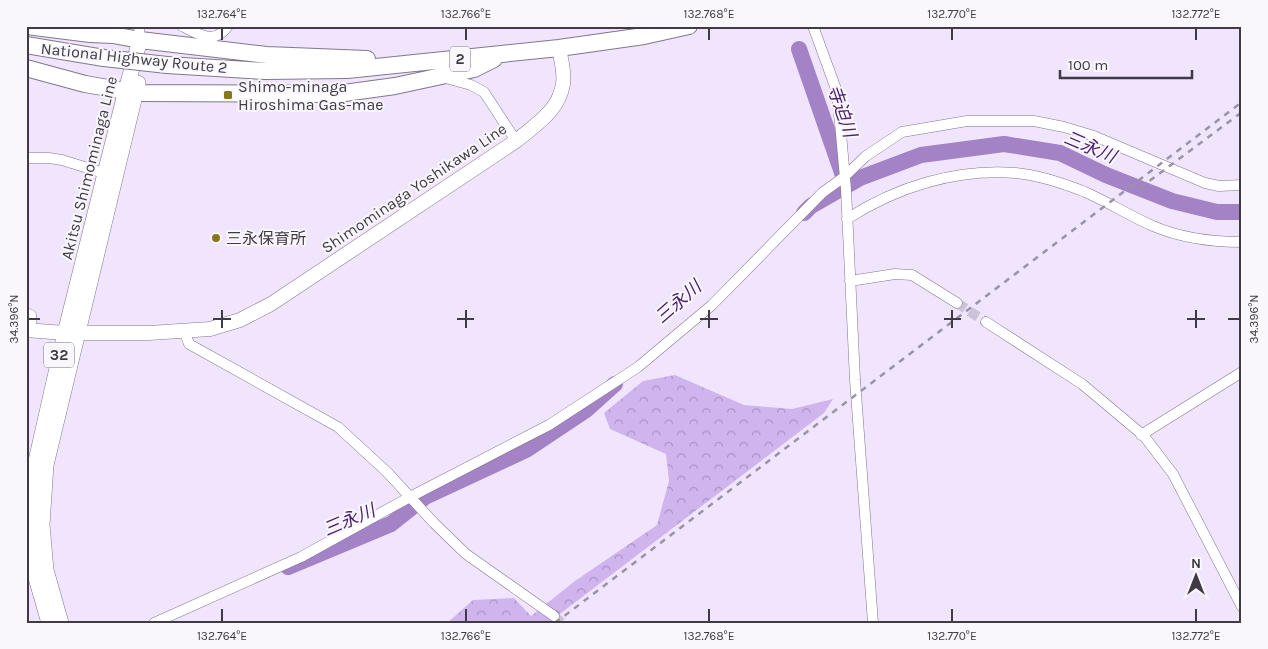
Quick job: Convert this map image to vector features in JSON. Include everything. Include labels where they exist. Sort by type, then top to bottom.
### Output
[{"type":"highway","points":[[27,26],[90,34],[140,33],[267,55],[371,59],[417,63]]},
{"type":"highway","name":"National Highway Route 2","points":[[26,45],[104,58],[167,65],[264,71],[347,70],[560,48],[644,36],[689,26]]},
{"type":"highway","points":[[26,68],[85,84],[131,92],[337,94],[395,86],[474,69],[503,55]]},
{"type":"main road","name":"Akitsu Shimominaga Line","points":[[49,623],[32,564],[28,524],[35,473],[46,465],[71,333],[131,92],[140,33]]},
{"type":"main road","name":"Shimominaga Yoshikawa Line","points":[[28,330],[71,333],[210,329],[240,320],[271,304],[516,141],[548,116],[559,100],[563,83],[560,48]]},
{"type":"main road","name":"Akitsu Shimominaga Line","points":[[35,473],[46,570],[61,623]]},
{"type":"street","points":[[182,26],[200,36],[217,37],[224,33],[228,26]]},
{"type":"street","points":[[815,27],[836,89],[847,219],[873,623]]},
{"type":"street","points":[[438,77],[458,80],[484,92],[516,141]]},
{"type":"street","points":[[154,623],[301,557],[411,499],[549,425],[638,367],[712,305],[822,193],[844,177],[866,156],[902,132],[968,120],[1034,121],[1094,136],[1205,183],[1219,186],[1242,185]]},
{"type":"street","points":[[26,158],[49,158],[111,175]]},
{"type":"street","points":[[847,219],[864,208],[908,188],[941,179],[972,173],[1017,174],[1085,192],[1154,226],[1193,239],[1242,242]]},
{"type":"street","points":[[850,281],[903,273],[919,278],[957,303]]},
{"type":"street","points":[[26,313],[31,315],[28,330]]},
{"type":"street","points":[[986,322],[1082,384],[1141,435],[1172,474],[1242,607]]},
{"type":"street","points":[[184,330],[189,344],[338,427],[387,472],[434,523],[466,554],[554,616]]},
{"type":"street","points":[[1141,435],[1242,372]]},
{"type":"green space","points":[[675,375],[744,405],[792,409],[833,399],[824,413],[548,623],[447,623],[473,600],[514,598],[531,616],[575,581],[657,525],[669,481],[666,454],[610,429],[604,413],[643,381]]},
{"type":"waterway","name":"寺迫川","points":[[799,49],[846,184]]},
{"type":"waterway","name":"三永川","points":[[804,213],[811,206],[860,178],[921,155],[1004,144],[1060,153],[1106,175],[1172,201],[1217,212],[1242,212]]},
{"type":"waterway","name":"三永川","points":[[288,567],[391,524],[425,497],[526,450],[586,410],[615,384]]},
{"type":"tunnel","points":[[957,303],[986,322]]},
{"type":"tunnel","points":[[554,616],[562,623]]},
{"type":"railway","points":[[555,623],[1242,102]]},
{"type":"railway","points":[[1140,188],[1242,112]]},
{"type":"place","name":"Shimo-minaga Hiroshima Gas-mae","points":[[228,95]]},
{"type":"place","name":"三永保育所","points":[[216,238]]}]
